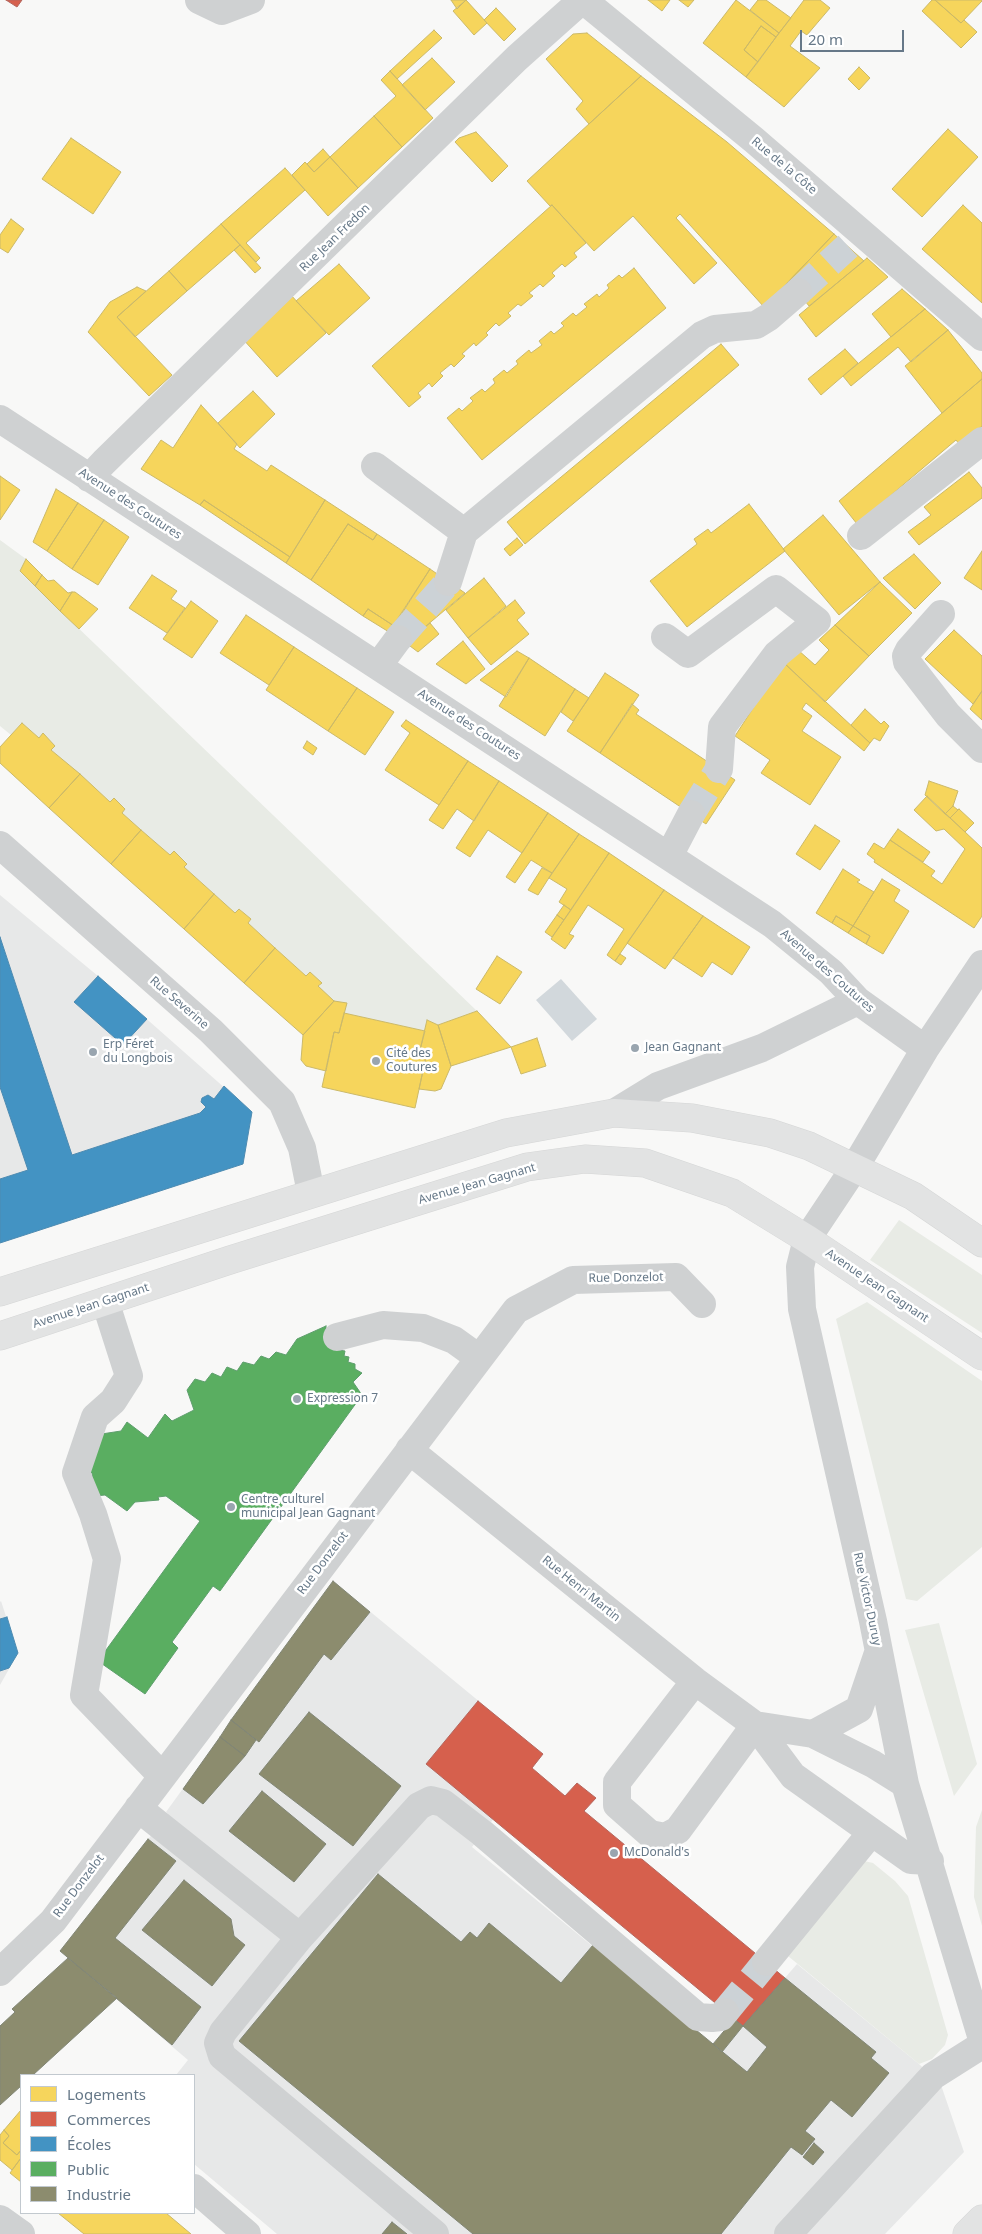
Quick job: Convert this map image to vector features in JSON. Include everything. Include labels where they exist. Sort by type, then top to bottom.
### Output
[{"type":"main road","points":[[0,1292],[506,1132],[614,1114],[692,1118],[770,1132],[809,1146],[913,1196],[982,1243]]},
{"type":"main road","name":"Avenue Jean Gagnant","points":[[0,1336],[230,1260],[527,1167],[585,1159],[645,1163],[732,1193],[807,1239],[982,1356]]},
{"type":"main road","points":[[967,2234],[982,2219]]},
{"type":"street","points":[[199,0],[222,11],[250,0]]},
{"type":"street","name":"Rue de la Côte","points":[[582,0],[747,134],[855,239],[982,338]]},
{"type":"street","name":"Rue Jean Fredon","points":[[90,478],[104,462],[517,58],[582,0]]},
{"type":"street","points":[[448,582],[464,532],[702,335],[715,329],[756,325],[769,317],[798,292]]},
{"type":"street","name":"Avenue des Coutures","points":[[0,419],[772,924],[831,972],[858,1001],[924,1049]]},
{"type":"street","points":[[861,536],[982,441]]},
{"type":"street","points":[[375,466],[464,532]]},
{"type":"street","points":[[665,637],[688,654],[776,589],[817,621],[777,654],[722,727],[719,769]]},
{"type":"street","points":[[941,614],[909,650],[906,656],[907,662],[948,715],[982,749]]},
{"type":"street","points":[[378,666],[398,638]]},
{"type":"street","points":[[669,856],[691,814]]},
{"type":"street","name":"Rue Severine","points":[[0,845],[211,1031],[282,1102],[302,1148],[311,1193]]},
{"type":"street","name":"Rue Victor Duruy","points":[[982,964],[924,1049],[855,1167],[807,1239],[800,1267],[802,1309],[906,1784],[982,2039]]},
{"type":"street","points":[[614,1114],[658,1086],[762,1048],[858,1001]]},
{"type":"street","name":"Rue Donzelot","points":[[0,1972],[53,1921],[516,1310],[574,1280],[676,1277],[702,1304]]},
{"type":"street","points":[[105,1302],[130,1376],[113,1401],[95,1417],[76,1473],[93,1514],[107,1559],[84,1696],[162,1776]]},
{"type":"street","points":[[337,1337],[383,1325],[423,1328],[454,1340],[479,1358]]},
{"type":"street","name":"Rue Henri Martin","points":[[409,1450],[695,1681],[756,1725],[793,1776],[911,1860],[930,1862]]},
{"type":"street","points":[[813,1734],[859,1709],[878,1652]]},
{"type":"street","points":[[695,1681],[617,1782],[617,1805],[650,1834],[665,1837],[678,1830],[756,1725]]},
{"type":"street","name":"Rue Henri Martin","points":[[756,1725],[813,1734],[873,1764],[906,1784]]},
{"type":"street","points":[[435,2234],[222,2056],[218,2043],[223,2032],[300,1937],[419,1806],[431,1800],[443,1803],[482,1833],[698,2017],[721,2016],[725,2012]]},
{"type":"street","points":[[138,1808],[300,1937]]},
{"type":"street","points":[[766,1962],[871,1832]]},
{"type":"street","points":[[788,2234],[933,2076],[982,2045]]},
{"type":"street","points":[[195,2189],[247,2234]]},
{"type":"street","points":[[0,2219],[21,2234]]},
{"type":"shaded area","points":[[0,540],[26,559],[20,572],[477,1011],[438,1025],[427,1020],[425,1031],[344,1013],[318,986],[321,983],[310,972],[306,976],[248,923],[251,919],[240,909],[235,913],[184,867],[187,863],[175,852],[170,855],[122,813],[125,808],[114,798],[110,802],[51,750],[54,745],[43,734],[39,738],[22,723],[11,735],[0,726]]},
{"type":"shaded area","name":"Erp Féret du Longbois","points":[[0,895],[98,976],[252,1112],[243,1164],[0,1243]]},
{"type":"shaded area","points":[[561,979],[597,1019],[572,1041],[536,1000]]},
{"type":"shaded area","points":[[899,1220],[982,1275],[982,1333],[870,1260]]},
{"type":"shaded area","points":[[867,1302],[982,1381],[982,1547],[917,1601],[906,1599],[836,1319]]},
{"type":"shaded area","points":[[333,1581],[543,1754],[472,1847],[721,2052],[797,1964],[919,2064],[941,2085],[964,2152],[885,2234],[277,2234],[195,2165],[195,2074],[177,2074],[188,2060],[60,1951],[168,1814],[166,1812]]},
{"type":"shaded area","points":[[0,1602],[18,1653],[0,1685]]},
{"type":"shaded area","points":[[939,1623],[977,1764],[954,1796],[905,1630]]},
{"type":"shaded area","points":[[982,1810],[982,1926],[974,1897],[976,1827]]},
{"type":"shaded area","points":[[864,1861],[873,1863],[895,1881],[908,1896],[948,2035],[945,2045],[932,2059],[919,2064],[788,1956]]},
{"type":"building: Logements","points":[[451,0],[466,0],[457,9]]},
{"type":"building: Logements","points":[[466,0],[487,23],[474,35],[453,11]]},
{"type":"building: Logements","points":[[648,0],[670,0],[662,11]]},
{"type":"building: Logements","points":[[679,0],[694,0],[688,7]]},
{"type":"building: Logements","points":[[736,0],[779,33],[776,37],[761,26],[744,50],[758,62],[746,77],[703,43]]},
{"type":"building: Logements","points":[[758,0],[766,0],[791,18],[779,33],[750,10]]},
{"type":"building: Logements","points":[[804,0],[820,0],[830,8],[807,35],[801,31],[790,46],[820,68],[784,107],[746,77]]},
{"type":"building: Logements","points":[[932,0],[935,0],[961,23],[964,20],[977,32],[961,48],[922,11]]},
{"type":"building: Logements","points":[[935,0],[982,0],[982,1],[961,23]]},
{"type":"building: Logements","points":[[496,8],[516,29],[504,41],[484,20]]},
{"type":"building: Logements","points":[[761,26],[776,37],[758,62],[744,50]]},
{"type":"building: Logements","points":[[434,30],[442,38],[397,79],[390,71]]},
{"type":"building: Logements","points":[[587,33],[641,76],[589,124],[576,109],[583,101],[546,59],[573,34]]},
{"type":"building: Logements","points":[[432,58],[455,82],[425,110],[402,85]]},
{"type":"building: Logements","points":[[859,67],[870,78],[859,90],[848,79]]},
{"type":"building: Logements","points":[[390,71],[433,118],[402,147],[374,116],[396,96],[381,80]]},
{"type":"building: Logements","points":[[641,76],[727,142],[834,234],[764,307],[680,214],[676,218],[717,263],[694,284],[633,216],[594,251],[527,181]]},
{"type":"building: Logements","points":[[374,116],[402,147],[358,188],[330,157]]},
{"type":"building: Logements","points":[[948,129],[978,157],[922,217],[892,189]]},
{"type":"building: Logements","points":[[476,132],[508,166],[492,182],[455,142],[459,138]]},
{"type":"building: Logements","points":[[71,138],[121,172],[93,214],[42,179]]},
{"type":"building: Logements","points":[[323,149],[330,157],[314,172],[307,164]]},
{"type":"building: Logements","points":[[330,157],[358,188],[328,216],[292,175],[305,162],[314,172]]},
{"type":"building: Logements","points":[[285,168],[305,190],[246,243],[260,258],[256,262],[221,224]]},
{"type":"building: Logements","points":[[552,205],[586,243],[574,253],[577,257],[565,267],[562,264],[552,273],[555,276],[543,287],[540,284],[529,293],[533,296],[521,306],[518,304],[508,313],[511,316],[499,326],[496,323],[486,333],[488,335],[476,346],[474,343],[462,354],[465,356],[454,367],[451,364],[440,373],[443,376],[432,387],[429,383],[418,393],[421,397],[409,407],[372,366]]},
{"type":"building: Logements","points":[[963,205],[982,223],[982,303],[922,249]]},
{"type":"building: Logements","points":[[11,219],[24,229],[8,253],[0,248],[0,235]]},
{"type":"building: Logements","points":[[221,224],[240,245],[187,291],[169,271]]},
{"type":"building: Logements","points":[[834,234],[864,261],[809,306],[789,281]]},
{"type":"building: Logements","points":[[240,245],[261,268],[255,273],[234,250]]},
{"type":"building: Logements","points":[[867,258],[888,277],[816,337],[799,315]]},
{"type":"building: Logements","points":[[339,264],[370,298],[329,335],[296,301]]},
{"type":"building: Logements","points":[[634,268],[666,308],[482,460],[447,418],[459,408],[462,411],[473,401],[470,398],[482,389],[485,392],[495,383],[493,379],[504,370],[507,373],[518,364],[516,361],[529,350],[531,353],[542,345],[539,341],[551,331],[554,334],[564,326],[561,323],[573,313],[576,316],[587,307],[584,304],[597,294],[599,297],[609,288],[607,285],[619,275],[622,278]]},
{"type":"building: Logements","points":[[169,271],[187,291],[135,337],[117,317]]},
{"type":"building: Logements","points":[[137,287],[146,291],[117,317],[172,375],[149,396],[88,332],[110,302]]},
{"type":"building: Logements","points":[[902,289],[925,309],[891,337],[872,314]]},
{"type":"building: Logements","points":[[290,294],[326,333],[277,377],[242,338]]},
{"type":"building: Logements","points":[[925,309],[948,330],[911,362],[898,347],[851,386],[843,376]]},
{"type":"building: Logements","points":[[948,330],[982,373],[982,379],[942,413],[905,366]]},
{"type":"building: Logements","points":[[721,344],[739,365],[525,544],[507,522]]},
{"type":"building: Logements","points":[[845,349],[858,363],[821,395],[808,379]]},
{"type":"building: Logements","points":[[982,379],[982,426],[960,445],[956,440],[857,524],[839,501]]},
{"type":"building: Logements","points":[[253,391],[275,414],[240,448],[218,423]]},
{"type":"building: Logements","points":[[201,405],[237,444],[234,449],[267,471],[271,465],[325,500],[290,557],[204,500],[200,505],[141,469],[161,440],[173,448]]},
{"type":"building: Logements","points":[[969,472],[982,488],[982,498],[919,545],[908,532],[931,515],[924,507]]},
{"type":"building: Logements","points":[[0,476],[20,490],[0,520]]},
{"type":"building: Logements","points":[[56,489],[78,503],[47,551],[33,542]]},
{"type":"building: Logements","points":[[204,500],[290,557],[286,563],[200,505]]},
{"type":"building: Logements","points":[[325,500],[377,534],[373,540],[348,524],[311,580],[286,563]]},
{"type":"building: Logements","points":[[78,503],[104,520],[72,569],[47,551]]},
{"type":"building: Logements","points":[[749,504],[785,551],[687,627],[650,581],[697,544],[694,539],[708,529],[711,533]]},
{"type":"building: Logements","points":[[823,515],[880,582],[839,615],[783,549]]},
{"type":"building: Logements","points":[[104,520],[129,537],[98,585],[72,569]]},
{"type":"building: Logements","points":[[348,524],[373,540],[377,534],[430,569],[394,626],[368,609],[363,616],[311,580]]},
{"type":"building: Logements","points":[[517,538],[523,545],[510,556],[504,549]]},
{"type":"building: Logements","points":[[982,551],[982,590],[964,578]]},
{"type":"building: Logements","points":[[914,554],[941,583],[915,609],[883,578]]},
{"type":"building: Logements","points":[[26,559],[42,575],[35,586],[20,571]]},
{"type":"building: Logements","points":[[430,569],[465,593],[406,643],[389,632]]},
{"type":"building: Logements","points":[[42,575],[48,581],[54,580],[68,593],[72,592],[60,611],[35,586]]},
{"type":"building: Logements","points":[[152,575],[177,591],[171,599],[185,608],[167,633],[129,608]]},
{"type":"building: Logements","points":[[484,578],[506,606],[468,638],[446,610]]},
{"type":"building: Logements","points":[[880,582],[912,613],[869,656],[835,625]]},
{"type":"building: Logements","points":[[72,592],[75,592],[98,609],[79,629],[60,611]]},
{"type":"building: Logements","points":[[515,600],[525,613],[517,620],[529,634],[491,665],[468,638]]},
{"type":"building: Logements","points":[[191,601],[218,621],[192,658],[163,639]]},
{"type":"building: Logements","points":[[368,609],[394,626],[389,632],[363,616]]},
{"type":"building: Logements","points":[[246,615],[294,647],[269,685],[220,653]]},
{"type":"building: Logements","points":[[430,623],[439,634],[418,652],[406,643]]},
{"type":"building: Logements","points":[[835,625],[869,656],[825,702],[783,662],[798,650],[815,665],[829,650],[819,640]]},
{"type":"building: Logements","points":[[954,630],[982,656],[982,691],[973,704],[925,659]]},
{"type":"building: Logements","points":[[463,641],[485,669],[466,684],[436,664]]},
{"type":"building: Logements","points":[[294,647],[357,688],[328,731],[266,690]]},
{"type":"building: Logements","points":[[517,651],[529,658],[506,697],[480,680]]},
{"type":"building: Logements","points":[[529,658],[575,689],[545,736],[499,706]]},
{"type":"building: Logements","points":[[783,662],[870,743],[864,751],[806,703],[802,709],[812,716],[802,731],[841,757],[810,805],[761,773],[770,760],[735,736]]},
{"type":"building: Logements","points":[[605,673],[639,695],[600,753],[567,731]]},
{"type":"building: Logements","points":[[357,688],[394,712],[365,755],[328,731]]},
{"type":"building: Logements","points":[[575,689],[589,698],[573,721],[561,712]]},
{"type":"building: Logements","points":[[982,691],[982,720],[970,709]]},
{"type":"building: Logements","points":[[632,704],[639,710],[636,714],[735,780],[706,824],[600,753]]},
{"type":"building: Logements","points":[[865,709],[881,724],[884,721],[889,726],[880,741],[874,738],[870,743],[851,725]]},
{"type":"building: Logements","points":[[406,720],[468,761],[439,805],[385,770],[410,733],[401,726]]},
{"type":"building: Logements","points":[[22,723],[39,738],[43,733],[55,746],[51,750],[80,774],[49,808],[0,763],[0,747]]},
{"type":"building: Logements","points":[[307,741],[317,748],[313,755],[303,748]]},
{"type":"building: Logements","points":[[468,761],[499,781],[474,821],[457,809],[443,829],[429,820]]},
{"type":"building: Logements","points":[[80,774],[110,802],[114,798],[125,809],[122,813],[141,830],[111,864],[49,808]]},
{"type":"building: Logements","points":[[499,781],[548,813],[522,853],[488,830],[470,857],[456,848]]},
{"type":"building: Logements","points":[[929,781],[958,791],[953,806],[945,814],[925,795]]},
{"type":"building: Logements","points":[[927,796],[982,848],[982,916],[974,928],[874,862],[875,860],[867,854],[874,843],[884,849],[890,840],[935,871],[931,876],[942,884],[965,849],[944,829],[936,831],[914,810]]},
{"type":"building: Logements","points":[[953,806],[958,810],[950,818],[945,814]]},
{"type":"building: Logements","points":[[959,809],[974,823],[965,832],[950,818]]},
{"type":"building: Logements","points":[[548,813],[579,834],[552,873],[531,860],[515,883],[506,877]]},
{"type":"building: Logements","points":[[815,825],[840,841],[820,870],[796,854]]},
{"type":"building: Logements","points":[[898,829],[930,852],[923,862],[890,840]]},
{"type":"building: Logements","points":[[141,830],[170,855],[174,851],[187,864],[184,867],[214,894],[184,929],[111,864]]},
{"type":"building: Logements","points":[[579,834],[609,853],[571,910],[559,902],[567,889],[549,878]]},
{"type":"building: Logements","points":[[609,853],[664,890],[615,961],[607,955],[624,929],[588,905],[569,934],[574,936],[565,949],[551,939]]},
{"type":"building: Logements","points":[[542,868],[552,873],[538,895],[528,890]]},
{"type":"building: Logements","points":[[843,869],[860,880],[857,882],[874,892],[853,926],[836,916],[832,923],[816,913]]},
{"type":"building: Logements","points":[[882,879],[900,890],[894,901],[909,911],[883,954],[866,944],[870,936],[853,926]]},
{"type":"building: Logements","points":[[664,890],[703,916],[665,969],[627,943]]},
{"type":"building: Logements","points":[[214,894],[235,913],[239,909],[251,919],[248,923],[275,948],[244,983],[184,929]]},
{"type":"building: Logements","points":[[564,905],[571,910],[564,920],[557,915]]},
{"type":"building: Logements","points":[[557,915],[564,920],[552,937],[545,932]]},
{"type":"building: Logements","points":[[703,916],[750,947],[732,975],[712,962],[702,977],[673,958]]},
{"type":"building: Logements","points":[[836,916],[853,926],[848,933],[832,923]]},
{"type":"building: Logements","points":[[853,926],[870,936],[866,944],[848,933]]},
{"type":"building: Logements","points":[[275,948],[306,976],[310,972],[322,983],[318,986],[334,1001],[303,1035],[244,983]]},
{"type":"building: Logements","points":[[620,954],[626,958],[621,965],[615,961]]},
{"type":"building: Logements","points":[[497,956],[522,972],[500,1004],[476,989]]},
{"type":"building: Logements","points":[[334,1001],[347,1003],[339,1033],[334,1032],[326,1071],[306,1066],[301,1060],[303,1035]]},
{"type":"building: Logements","points":[[477,1011],[511,1047],[451,1066],[438,1025]]},
{"type":"building: Logements","name":"Cité des Coutures","points":[[344,1013],[425,1031],[420,1050],[427,1052],[415,1108],[322,1087],[334,1032],[339,1033]]},
{"type":"building: Logements","points":[[427,1020],[438,1025],[451,1066],[441,1089],[435,1091],[419,1089],[427,1052],[420,1050]]},
{"type":"building: Logements","points":[[537,1038],[546,1066],[521,1074],[511,1047]]},
{"type":"building: Logements","points":[[20,2111],[20,2151],[17,2155],[3,2143],[9,2136],[4,2130]]},
{"type":"building: Logements","points":[[4,2130],[9,2136],[3,2143],[17,2155],[20,2151],[20,2159],[12,2170],[0,2160],[0,2135]]},
{"type":"building: Logements","points":[[20,2159],[20,2181],[10,2173]]},
{"type":"building: Logements","points":[[59,2214],[167,2214],[191,2234],[84,2234]]},
{"type":"building: Commerces","points":[[6,0],[22,0],[17,7]]},
{"type":"building: Commerces","points":[[478,1701],[543,1754],[532,1768],[565,1796],[577,1783],[596,1798],[584,1811],[785,1978],[743,2026],[426,1764]]},
{"type":"building: Écoles","points":[[0,937],[72,1155],[200,1113],[206,1107],[201,1102],[202,1098],[208,1095],[214,1099],[224,1086],[252,1112],[243,1164],[0,1243],[0,1179],[28,1170],[0,1087]]},
{"type":"building: Écoles","points":[[98,976],[147,1019],[123,1045],[74,1002]]},
{"type":"building: Écoles","points":[[7,1617],[18,1653],[9,1668],[0,1671],[0,1619]]},
{"type":"building: Public","name":"Centre culturel municipal Jean Gagnant","points":[[326,1326],[326,1331],[338,1350],[345,1351],[344,1356],[349,1357],[348,1362],[355,1364],[355,1369],[362,1373],[353,1382],[362,1395],[220,1591],[213,1586],[172,1642],[178,1648],[145,1694],[98,1661],[200,1521],[166,1496],[158,1497],[159,1500],[135,1502],[127,1511],[105,1495],[95,1496],[92,1473],[83,1466],[95,1435],[121,1431],[127,1422],[148,1438],[165,1414],[172,1421],[194,1410],[187,1390],[195,1379],[205,1382],[212,1373],[221,1377],[227,1367],[237,1371],[243,1362],[254,1365],[261,1356],[269,1359],[276,1352],[286,1355],[297,1339]]},
{"type":"building: Industrie","points":[[333,1581],[370,1612],[331,1660],[324,1654],[259,1742],[231,1720]]},
{"type":"building: Industrie","points":[[309,1712],[401,1786],[353,1846],[259,1774]]},
{"type":"building: Industrie","points":[[231,1720],[256,1740],[245,1756],[220,1737]]},
{"type":"building: Industrie","points":[[220,1737],[245,1756],[203,1804],[183,1789]]},
{"type":"building: Industrie","points":[[262,1791],[326,1844],[294,1882],[229,1831]]},
{"type":"building: Industrie","points":[[148,1839],[176,1861],[115,1938],[201,2007],[172,2045],[60,1951]]},
{"type":"building: Industrie","points":[[378,1874],[461,1942],[470,1932],[477,1938],[489,1923],[561,1983],[593,1945],[747,2072],[767,2047],[743,2026],[785,1978],[876,2052],[871,2058],[889,2073],[852,2117],[831,2100],[805,2131],[815,2139],[802,2155],[791,2147],[721,2234],[473,2234],[239,2041]]},
{"type":"building: Industrie","points":[[184,1880],[231,1919],[234,1936],[245,1945],[212,1986],[142,1930]]},
{"type":"building: Industrie","points":[[68,1958],[117,1998],[34,2074],[20,2074],[20,2087],[0,2105],[0,2026],[15,2012],[12,2009]]},
{"type":"building: Industrie","points":[[734,2019],[743,2026],[722,2052],[713,2044]]},
{"type":"building: Industrie","points":[[814,2143],[824,2152],[813,2165],[803,2157]]},
{"type":"building: Industrie","points":[[392,2222],[407,2234],[382,2234]]},
{"type":"tunnel","points":[[798,292],[848,246]]},
{"type":"tunnel","points":[[398,639],[448,582]]},
{"type":"tunnel","points":[[691,814],[719,769]]},
{"type":"tunnel","points":[[725,2012],[766,1962]]},
{"type":"place","name":"Jean Gagnant","points":[[635,1048]]},
{"type":"place","name":"Erp Féret du Longbois","points":[[93,1052]]},
{"type":"place","name":"Cité des Coutures","points":[[376,1061]]},
{"type":"place","name":"Expression 7","points":[[297,1399]]},
{"type":"place","name":"Centre culturel municipal Jean Gagnant","points":[[231,1507]]},
{"type":"place","name":"McDonald's","points":[[614,1853]]}]
